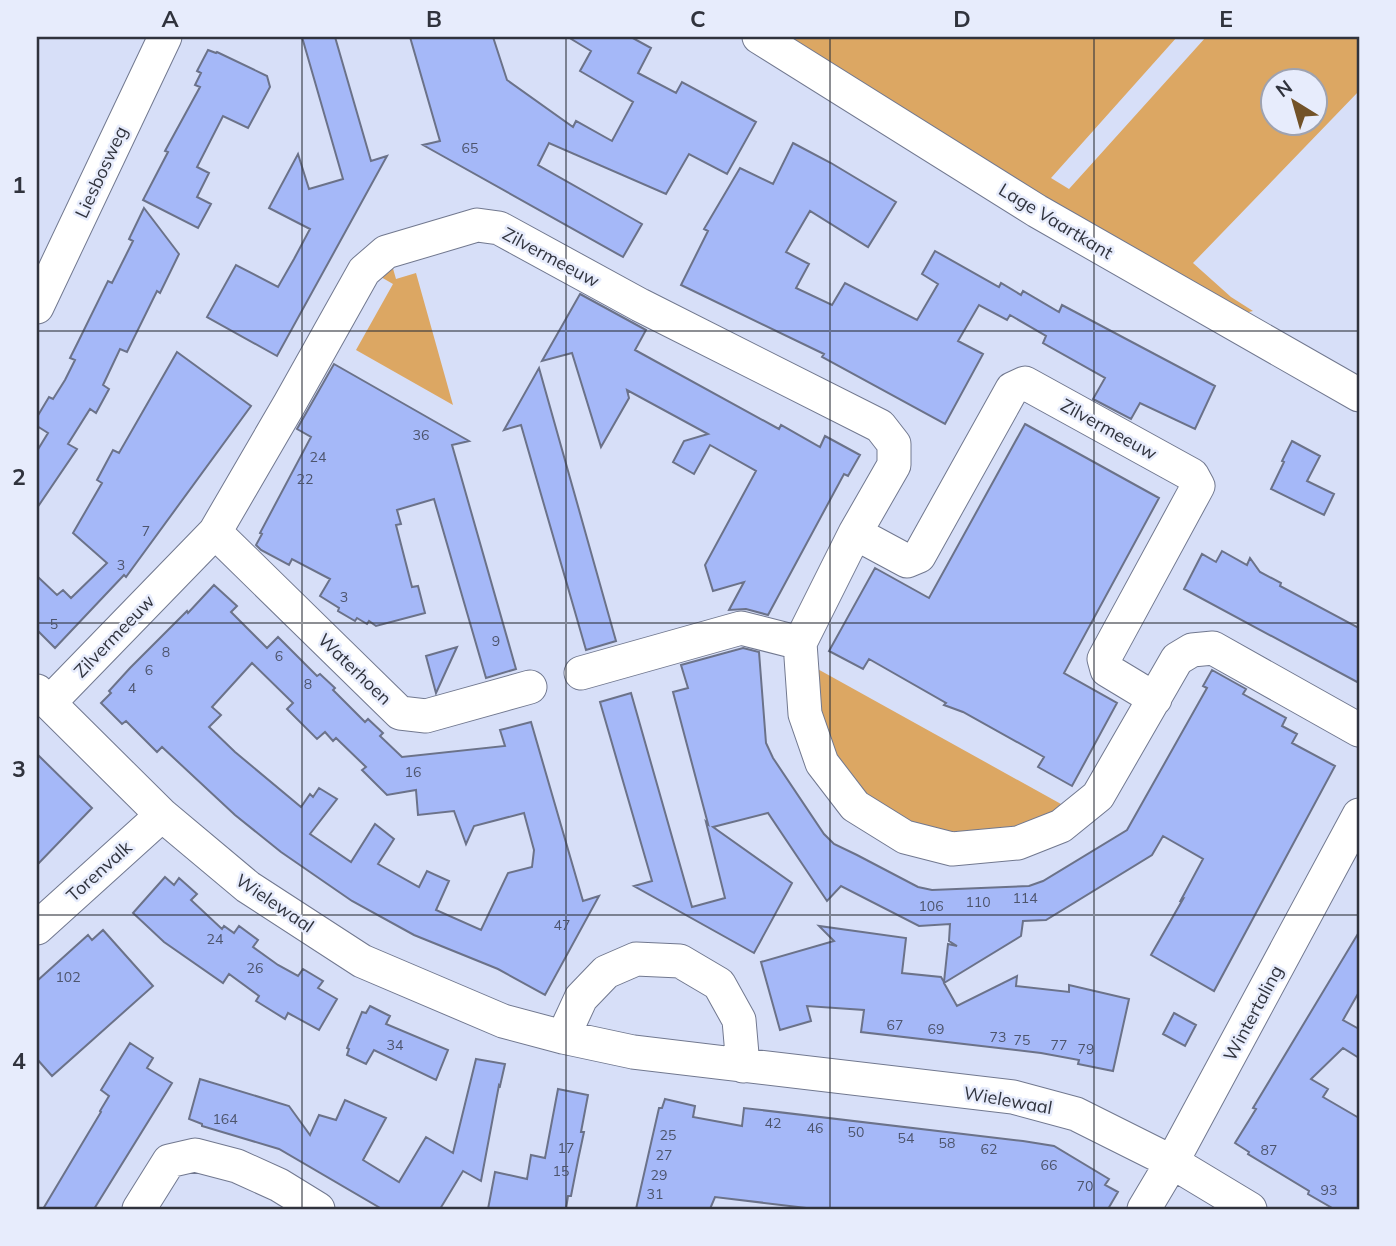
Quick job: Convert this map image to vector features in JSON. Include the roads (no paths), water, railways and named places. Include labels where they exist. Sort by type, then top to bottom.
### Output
[{"type":"street","name":"Liesbosweg","points":[[37,307],[165,37]]},
{"type":"street","name":"Lage Vaartkant","points":[[759,37],[1037,211],[1359,396]]},
{"type":"street","name":"Zilvermeeuw","points":[[43,697],[215,532],[364,271],[386,252],[477,225],[499,228],[640,305],[880,426],[894,444],[894,465],[855,533],[800,643]]},
{"type":"street","name":"Zilvermeeuw","points":[[855,533],[907,561],[919,556],[1012,389],[1025,383],[1180,468],[1192,475],[1198,486],[1104,659],[1107,670],[1155,699]]},
{"type":"street","name":"Waterhoen","points":[[215,532],[400,713],[426,716],[530,687]]},
{"type":"street","points":[[581,673],[741,628],[800,643],[805,713],[822,763],[855,806],[905,837],[952,849],[1018,843],[1061,827],[1098,796],[1177,659],[1192,650],[1213,648],[1359,730]]},
{"type":"street","name":"Wielewaal","points":[[43,697],[162,815],[248,887],[362,961],[503,1021],[633,1052],[1013,1097],[1076,1114],[1172,1162],[1250,1209]]},
{"type":"street","name":"Torenvalk","points":[[37,928],[162,815]]},
{"type":"street","name":"Wintertaling","points":[[1144,1209],[1359,815]]},
{"type":"street","points":[[563,1037],[581,998],[606,972],[636,959],[680,961],[719,984],[739,1020],[743,1066]]},
{"type":"street","points":[[139,1209],[169,1161],[195,1155],[237,1166],[279,1185],[318,1209]]}]
